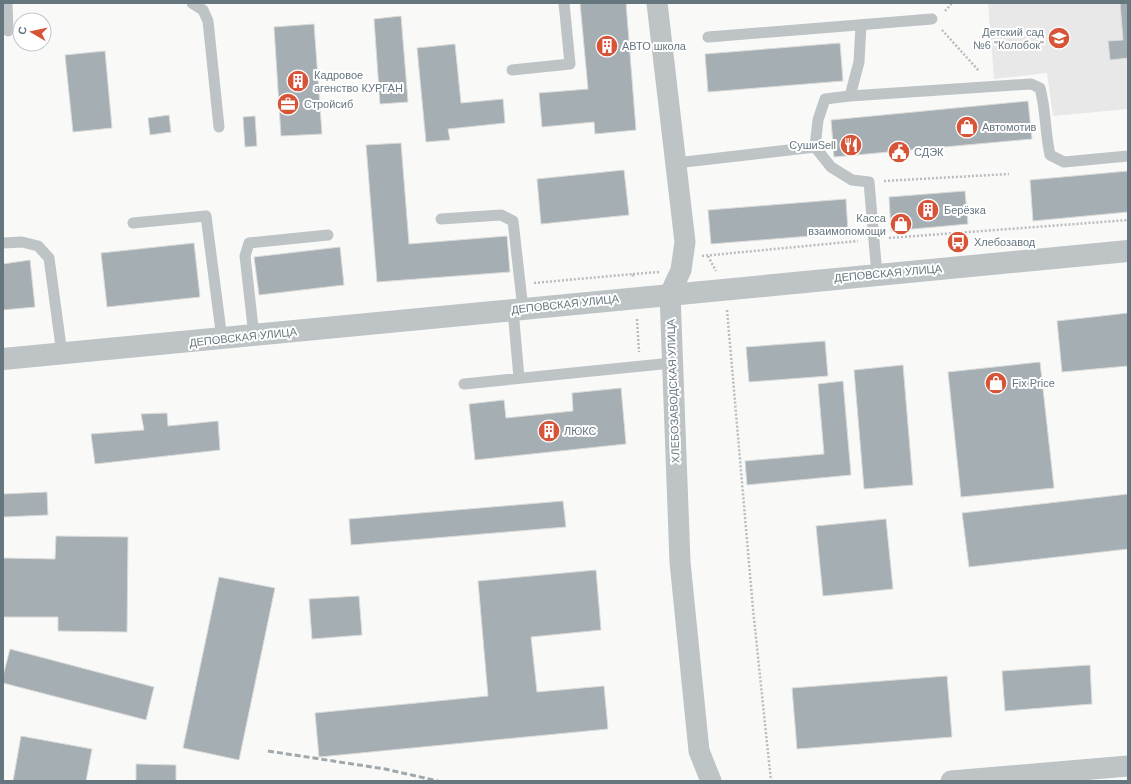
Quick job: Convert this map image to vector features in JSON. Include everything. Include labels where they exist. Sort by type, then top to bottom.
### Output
[{"type":"street","name":"ХЛЕБОЗАВОДСКАЯ УЛИЦА","points":[[657,3],[685,242],[681,270],[670,294],[680,562],[699,751],[711,781]]},
{"type":"street","name":"ДЕПОВСКАЯ УЛИЦА","points":[[3,359],[1128,251]]},
{"type":"street","points":[[951,781],[1128,766]]},
{"type":"lane","points":[[7,3],[8,31]]},
{"type":"lane","points":[[192,3],[203,10],[208,21],[219,127]]},
{"type":"lane","points":[[512,70],[570,64],[564,3]]},
{"type":"lane","points":[[708,37],[932,19]]},
{"type":"lane","points":[[850,96],[860,62],[861,25]]},
{"type":"lane","points":[[877,274],[869,182],[852,180],[831,167],[815,147],[818,120],[825,99],[1031,84],[1040,88],[1043,98],[1047,142],[1050,155],[1064,162],[1128,156]]},
{"type":"lane","points":[[676,163],[815,147]]},
{"type":"lane","points":[[441,219],[501,215],[513,221],[518,309],[519,378]]},
{"type":"lane","points":[[133,223],[206,216],[222,339]]},
{"type":"lane","points":[[254,336],[245,256],[249,243],[328,235]]},
{"type":"lane","points":[[3,244],[22,242],[38,246],[48,258],[62,354]]},
{"type":"lane","points":[[464,384],[672,363]]},
{"type":"path","points":[[932,19],[992,87]]},
{"type":"path","points":[[869,182],[1009,174]]},
{"type":"path","points":[[684,257],[708,256],[873,239],[1128,220]]},
{"type":"path","points":[[708,256],[726,289],[753,609],[771,781]]},
{"type":"shaded area","name":"Детский сад №6 \"Колобок\"","points":[[988,3],[1128,3],[1128,109],[1053,116],[1047,73],[994,79]]},
{"type":"building","name":"АВТО школа","points":[[580,3],[626,3],[636,130],[595,134],[594,122],[542,127],[539,93],[588,89]]},
{"type":"building","points":[[1120,3],[1128,3],[1128,58],[1110,60],[1108,41],[1123,40]]},
{"type":"building","points":[[401,16],[408,102],[380,104],[374,19]]},
{"type":"building","name":"Кадровое агенство КУРГАН","points":[[314,24],[322,134],[281,136],[274,27]]},
{"type":"building","points":[[840,43],[843,81],[708,92],[705,54]]},
{"type":"building","points":[[455,44],[461,103],[503,99],[505,123],[448,129],[450,140],[426,142],[417,48]]},
{"type":"building","points":[[105,51],[112,128],[73,132],[65,55]]},
{"type":"building","points":[[1028,101],[1032,139],[834,157],[831,120]]},
{"type":"building","points":[[169,115],[171,132],[150,135],[148,118]]},
{"type":"building","points":[[255,116],[257,146],[245,147],[243,117]]},
{"type":"building","points":[[401,143],[409,244],[507,236],[510,272],[377,282],[366,145]]},
{"type":"building","points":[[624,170],[629,215],[541,224],[537,179]]},
{"type":"building","points":[[1128,171],[1128,212],[1033,221],[1030,180]]},
{"type":"building","name":"Берёзка","points":[[965,191],[968,224],[891,231],[889,197]]},
{"type":"building","points":[[846,199],[848,233],[711,244],[708,210]]},
{"type":"building","points":[[194,243],[200,297],[107,307],[101,253]]},
{"type":"building","points":[[340,247],[344,285],[259,295],[254,257]]},
{"type":"building","points":[[30,260],[35,307],[3,310],[3,264]]},
{"type":"building","points":[[1128,313],[1128,366],[1062,372],[1057,321]]},
{"type":"building","points":[[825,341],[828,376],[749,382],[746,347]]},
{"type":"building","points":[[1040,362],[1054,488],[961,497],[948,372]]},
{"type":"building","points":[[903,365],[913,485],[864,489],[854,370]]},
{"type":"building","points":[[843,381],[851,475],[747,485],[745,461],[824,454],[818,384]]},
{"type":"building","name":"ЛЮКС","points":[[621,388],[626,444],[475,460],[469,404],[504,400],[506,418],[573,411],[572,393]]},
{"type":"building","points":[[167,413],[168,426],[218,421],[220,450],[95,464],[91,434],[144,430],[141,414]]},
{"type":"building","points":[[47,492],[48,515],[3,517],[3,494]]},
{"type":"building","points":[[1128,494],[1128,549],[969,567],[962,513]]},
{"type":"building","points":[[563,501],[566,527],[351,545],[349,519]]},
{"type":"building","points":[[886,519],[893,589],[823,596],[816,526]]},
{"type":"building","points":[[56,536],[128,537],[127,632],[58,631],[58,617],[3,617],[3,558],[55,559]]},
{"type":"building","points":[[596,570],[601,630],[531,637],[537,692],[604,686],[608,729],[319,757],[315,713],[488,696],[478,581]]},
{"type":"building","points":[[219,577],[275,588],[239,760],[183,748]]},
{"type":"building","points":[[359,596],[362,635],[312,639],[309,599]]},
{"type":"building","points":[[10,649],[154,687],[146,720],[3,683],[3,676]]},
{"type":"building","points":[[1090,665],[1092,704],[1005,711],[1002,671]]},
{"type":"building","points":[[947,676],[952,737],[797,749],[792,688]]},
{"type":"building","points":[[21,736],[92,749],[86,781],[13,781]]},
{"type":"building","points":[[136,764],[176,765],[176,781],[136,781]]},
{"type":"railway","points":[[268,751],[385,769],[438,781]]},
{"type":"place","name":"Детский сад №6 \"Колобок\"","points":[[1059,38]]},
{"type":"place","name":"АВТО школа","points":[[607,46]]},
{"type":"place","name":"Кадровое агенство КУРГАН","points":[[298,81]]},
{"type":"place","name":"Стройсиб","points":[[288,104]]},
{"type":"place","name":"Автомотив","points":[[967,127]]},
{"type":"place","name":"СушиSell","points":[[851,145]]},
{"type":"place","name":"СДЭК","points":[[899,152]]},
{"type":"place","name":"Берёзка","points":[[928,210]]},
{"type":"place","name":"Касса взаимопомощи","points":[[901,224]]},
{"type":"place","name":"Хлебозавод","points":[[958,242]]},
{"type":"place","name":"Fix Price","points":[[996,383]]},
{"type":"place","name":"ЛЮКС","points":[[549,431]]}]
